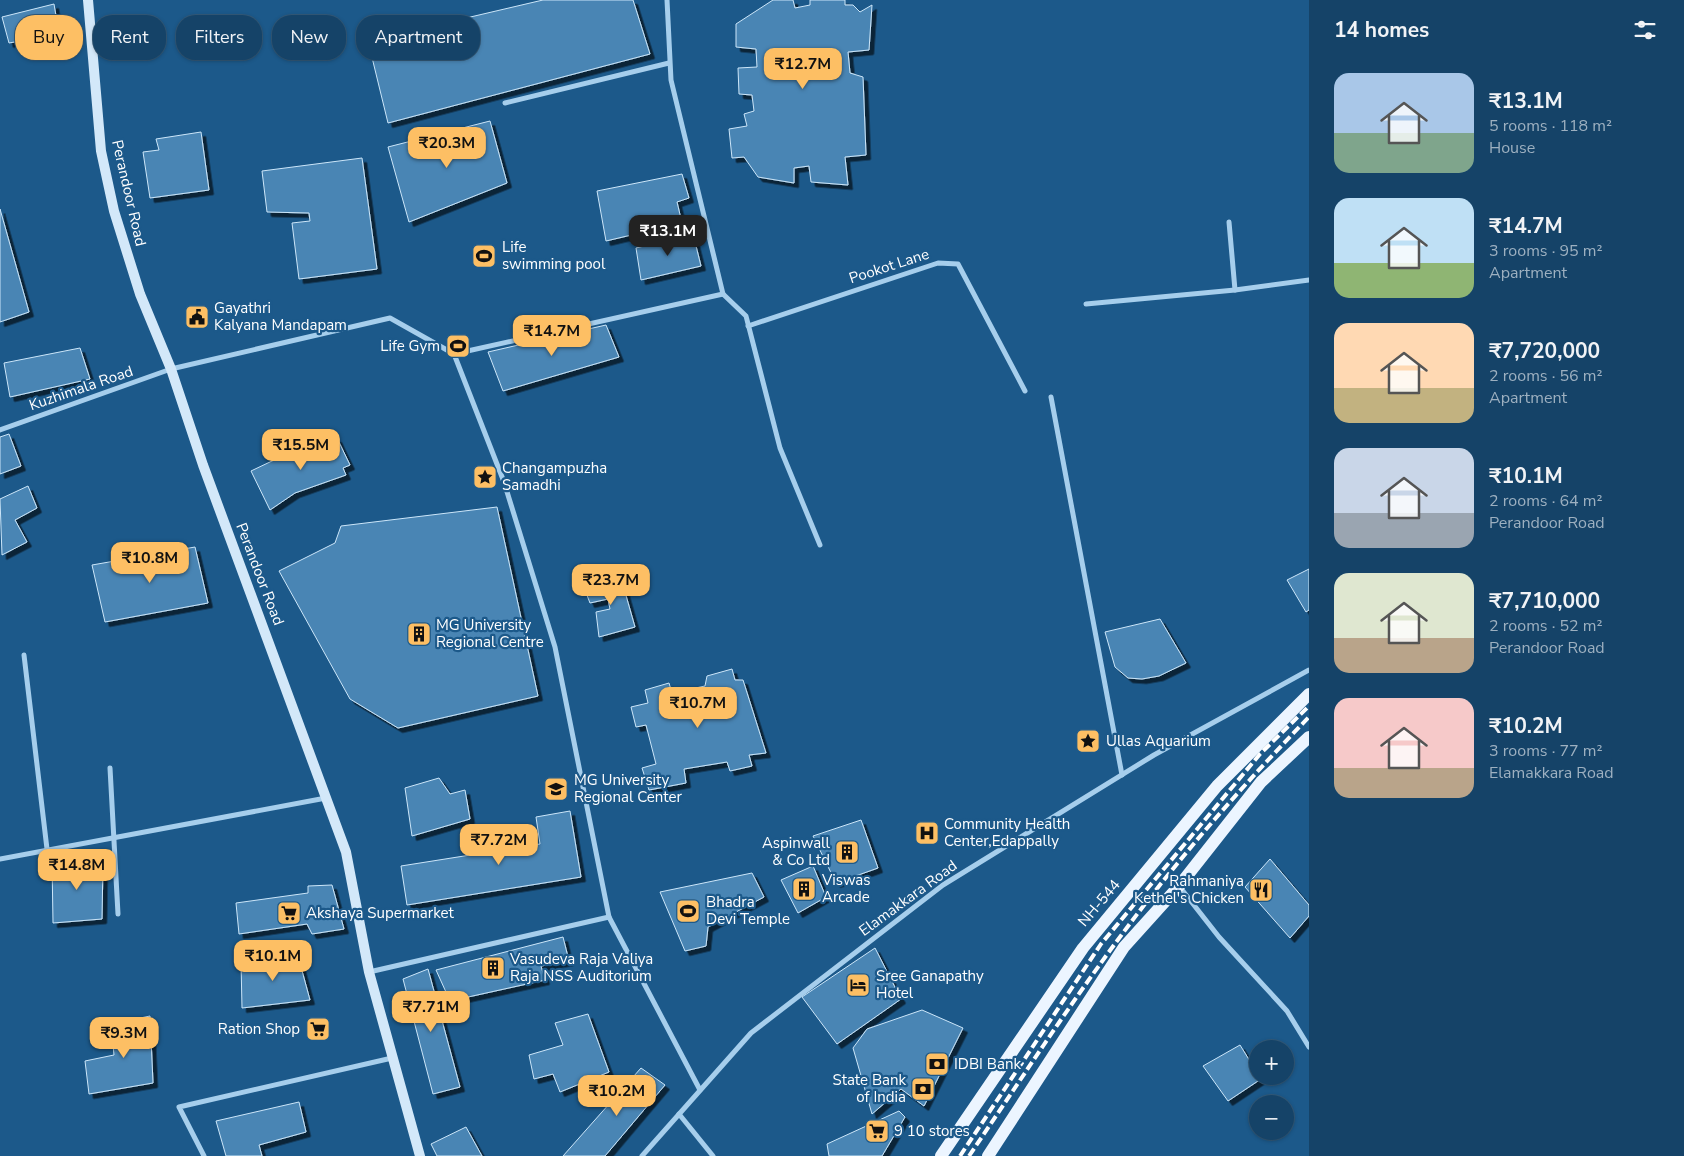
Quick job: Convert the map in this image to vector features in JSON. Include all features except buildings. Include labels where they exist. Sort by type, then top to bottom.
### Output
[{"type":"main road","name":"Perandoor Road","points":[[88,0],[101,151],[112,202],[140,294],[171,369],[203,465],[346,852],[369,972],[420,1156]]},
{"type":"main road","name":"NH-544","points":[[942,1156],[1082,948],[1217,786],[1309,694]]},
{"type":"main road","points":[[988,1156],[1124,947],[1179,886],[1260,782],[1309,737]]},
{"type":"street","points":[[667,0],[671,80],[723,294],[746,316],[780,448],[820,545]]},
{"type":"street","points":[[505,103],[670,63]]},
{"type":"street","points":[[1229,222],[1235,290]]},
{"type":"street","name":"Pookot Lane","points":[[748,326],[938,263],[958,264],[1026,392]]},
{"type":"street","points":[[1086,304],[1235,290],[1309,280]]},
{"type":"street","points":[[700,1090],[609,917],[555,647],[504,482],[454,354],[723,294]]},
{"type":"street","name":"Kuzhimala Road","points":[[0,430],[171,369],[390,318],[454,354]]},
{"type":"street","points":[[1051,397],[1122,775]]},
{"type":"street","points":[[24,655],[47,849]]},
{"type":"street","name":"Elamakkara Road","points":[[642,1156],[751,1033],[943,885],[1122,775],[1309,670]]},
{"type":"street","points":[[110,768],[118,914]]},
{"type":"street","points":[[0,859],[326,798]]},
{"type":"street","points":[[1179,886],[1219,937],[1287,1011],[1309,1047]]},
{"type":"street","points":[[369,972],[609,917]]},
{"type":"street","points":[[204,1156],[179,1108],[393,1058]]},
{"type":"street","points":[[679,1114],[713,1156]]},
{"type":"railway","points":[[960,1156],[1101,944],[1260,754],[1309,706]]},
{"type":"railway","points":[[969,1156],[1079,994],[1139,912],[1209,826],[1258,770],[1309,717]]},
{"type":"place","name":"Life swimming pool","points":[[484,256]]},
{"type":"place","name":"Gayathri Kalyana Mandapam","points":[[197,317]]},
{"type":"place","name":"Life Gym","points":[[458,346]]},
{"type":"place","name":"Changampuzha Samadhi","points":[[485,477]]},
{"type":"place","name":"MG University Regional Centre","points":[[419,634]]},
{"type":"place","name":"Ullas Aquarium","points":[[1088,741]]},
{"type":"place","name":"MG University Regional Center","points":[[556,789]]},
{"type":"place","name":"Community Health Center,Edappally","points":[[927,833]]},
{"type":"place","name":"Aspinwall & Co Ltd","points":[[847,852]]},
{"type":"place","name":"Viswas Arcade","points":[[804,889]]},
{"type":"place","name":"Rahmaniya Kethel's Chicken","points":[[1261,890]]},
{"type":"place","name":"Bhadra Devi Temple","points":[[688,911]]},
{"type":"place","name":"Akshaya Supermarket","points":[[289,913]]},
{"type":"place","name":"Vasudeva Raja Valiya Raja NSS Auditorium","points":[[493,968]]},
{"type":"place","name":"Sree Ganapathy Hotel","points":[[858,985]]},
{"type":"place","name":"Ration Shop","points":[[318,1029]]},
{"type":"place","name":"IDBI Bank","points":[[937,1064]]},
{"type":"place","name":"State Bank of India","points":[[923,1089]]},
{"type":"place","name":"9 10 stores","points":[[877,1131]]}]
